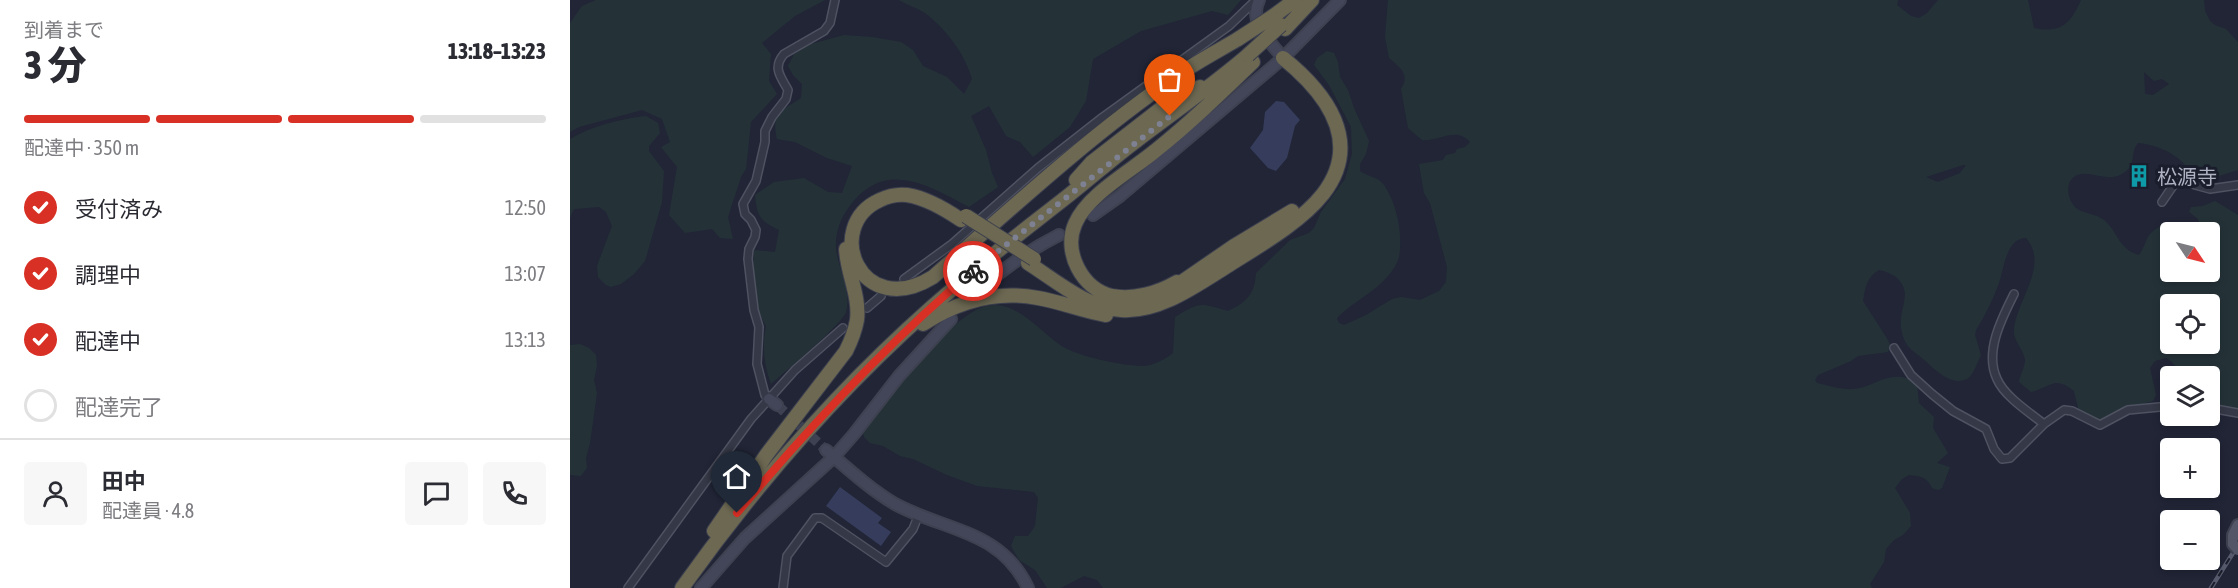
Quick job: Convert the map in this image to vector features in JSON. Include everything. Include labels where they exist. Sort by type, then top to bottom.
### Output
[{"type":"highway","points":[[1279,23],[1295,0]]},
{"type":"highway","points":[[1210,270],[1139,296],[1109,295],[1089,283],[1079,271],[1072,255],[1071,238],[1075,224],[1084,209],[1099,194],[1157,150],[1302,0]]},
{"type":"highway","points":[[1279,23],[1307,0]]},
{"type":"highway","points":[[964,218],[925,200],[906,195],[888,196],[871,203],[860,215],[852,233],[852,252],[860,270],[870,280],[885,288],[901,290],[926,282],[1073,155],[1173,78],[1238,39],[1279,23],[1312,0]]},
{"type":"highway","points":[[682,588],[737,513],[774,469],[891,344],[954,287],[1066,195],[1092,162],[1129,132],[1177,96],[1202,89],[1249,56]]},
{"type":"highway","points":[[676,588],[767,454],[846,351],[857,318],[845,237],[849,221],[866,200],[880,192],[910,189],[941,200],[964,218],[1084,298],[1102,307],[1121,310],[1145,308],[1164,302],[1210,270],[1270,238],[1306,210],[1322,195],[1330,183],[1337,164],[1340,145],[1338,128],[1332,110],[1320,92],[1283,58]]},
{"type":"highway","points":[[891,344],[906,339],[921,325],[956,305],[990,296],[1038,298],[1101,315],[1145,316],[1167,308],[1210,270]]},
{"type":"main road","points":[[1257,0],[1255,12],[1260,30],[1283,58]]},
{"type":"main road","points":[[1093,216],[1120,196],[1283,58],[1340,0]]},
{"type":"main road","points":[[984,286],[1007,266],[1059,235]]},
{"type":"main road","points":[[701,588],[745,538],[830,453],[951,319]]},
{"type":"main road","points":[[830,453],[880,495],[919,514],[972,534],[990,544],[1011,561],[1028,588]]},
{"type":"main road","points":[[2236,547],[2233,535],[2238,525]]},
{"type":"street","points":[[773,402],[765,395],[757,364],[759,327],[754,310],[748,260],[749,249],[756,230],[745,214],[743,204],[756,181],[765,142],[765,131],[771,117],[786,99],[788,90],[778,75],[777,68],[780,58],[824,31],[830,22],[835,0]]},
{"type":"street","points":[[904,279],[952,244],[1038,168],[1103,117],[1229,26],[1257,0]]},
{"type":"street","points":[[2162,202],[2177,180],[2210,189],[2238,185]]},
{"type":"street","points":[[2013,294],[1999,323],[1993,357],[1995,373],[2004,389],[2044,424]]},
{"type":"street","points":[[867,308],[881,296]]},
{"type":"street","points":[[628,588],[751,419],[773,402],[795,370],[843,327]]},
{"type":"street","points":[[1894,348],[1911,375],[1932,394],[1953,411],[1986,429],[1994,449],[2002,459],[2010,458],[2044,424],[2060,412],[2067,410],[2100,425],[2128,410],[2160,407]]},
{"type":"street","points":[[2220,410],[2238,414]]},
{"type":"street","points":[[783,588],[787,556],[815,518],[822,518],[886,562],[913,529],[919,514]]},
{"type":"shaded area","points":[[596,0],[825,0],[795,16],[762,43],[771,54],[769,81],[777,94],[751,122],[746,169],[741,177],[728,217],[733,239],[720,238],[712,229],[685,233],[669,215],[677,167],[661,147],[670,142],[662,119],[642,110],[579,127],[570,132],[570,23],[582,6]]},
{"type":"shaded area","points":[[899,0],[1241,0],[1228,15],[1212,11],[1141,31],[1093,59],[1086,101],[1070,127],[1033,157],[1020,142],[1006,136],[989,106],[971,116],[986,150],[998,187],[969,207],[922,184],[907,180],[877,183],[863,192],[843,216],[836,237],[837,257],[847,296],[846,312],[824,337],[771,384],[764,356],[766,326],[758,308],[754,289],[754,250],[775,252],[779,230],[761,217],[755,195],[774,182],[804,178],[828,192],[842,193],[852,166],[827,158],[795,142],[777,139],[777,118],[783,110],[801,98],[802,84],[788,66],[794,54],[811,44],[844,35],[872,37],[901,42],[913,50],[923,66],[947,77],[964,94],[972,79],[960,51],[940,27],[925,13]]},
{"type":"shaded area","points":[[1388,0],[1898,0],[1897,5],[1911,16],[1919,18],[1927,13],[1938,0],[2028,0],[2034,28],[2051,29],[2058,28],[2069,21],[2081,0],[2204,0],[2205,11],[2210,21],[2226,29],[2238,42],[2238,170],[2197,183],[2193,180],[2189,169],[2177,157],[2158,147],[2138,143],[2131,165],[2126,171],[2115,177],[2087,174],[2075,176],[2069,183],[2068,193],[2075,207],[2104,220],[2127,249],[2139,255],[2148,237],[2160,227],[2160,282],[2220,282],[2220,222],[2199,222],[2189,212],[2191,207],[2203,206],[2215,201],[2238,215],[2238,409],[2220,407],[2220,366],[2175,366],[2166,358],[2155,361],[2150,368],[2156,395],[2153,401],[2123,409],[2103,419],[2096,419],[2079,412],[2074,391],[2062,384],[2052,384],[2031,392],[2019,382],[2025,360],[2015,338],[2014,330],[2030,283],[2035,260],[2026,238],[2014,243],[2007,255],[1997,289],[1976,330],[1975,335],[1981,355],[1967,379],[1954,381],[1949,379],[1907,345],[1901,324],[1905,298],[1904,288],[1895,276],[1879,270],[1867,283],[1863,301],[1888,340],[1890,345],[1888,352],[1858,356],[1818,375],[1815,380],[1817,383],[1849,389],[1863,387],[1892,377],[1900,377],[1917,383],[1919,403],[1934,417],[1933,428],[1948,453],[1937,463],[1950,467],[1942,488],[1938,490],[1932,488],[1923,478],[1909,475],[1902,479],[1895,488],[1910,513],[1911,526],[1886,549],[1884,562],[1870,584],[1872,588],[1103,588],[1097,580],[1084,576],[1061,588],[1047,588],[1035,570],[1019,560],[1011,546],[1015,536],[1028,536],[1035,526],[1038,498],[1034,492],[977,486],[913,459],[900,456],[883,446],[870,443],[864,437],[863,433],[932,348],[963,318],[978,309],[990,305],[1001,305],[1022,315],[1068,349],[1101,360],[1144,366],[1160,361],[1173,353],[1175,317],[1196,306],[1212,306],[1228,311],[1245,301],[1254,287],[1256,273],[1290,240],[1309,233],[1314,228],[1321,212],[1345,179],[1352,154],[1351,127],[1329,85],[1314,65],[1317,58],[1327,51],[1334,53],[1340,77],[1348,90],[1369,141],[1366,154],[1360,164],[1360,171],[1378,180],[1389,193],[1396,210],[1400,239],[1399,257],[1389,275],[1337,319],[1344,325],[1392,299],[1401,297],[1420,300],[1439,291],[1446,282],[1447,267],[1430,203],[1424,193],[1419,164],[1443,160],[1446,155],[1455,153],[1457,149],[1465,147],[1470,142],[1459,135],[1422,140],[1408,128],[1401,89],[1404,84],[1404,75],[1389,58],[1385,37]],"holes":[[[2144,72],[2154,81],[2162,79],[2169,84],[2153,95],[2145,94]],[[1966,165],[1960,173],[1938,182],[1926,177]]]},
{"type":"shaded area","points":[[646,116],[658,123],[660,133],[649,146],[649,151],[664,171],[662,202],[645,261],[621,284],[611,287],[598,277],[597,266],[612,226],[606,212],[599,207],[574,209],[570,218],[570,139],[606,124]]},
{"type":"shaded area","points":[[580,344],[589,348],[596,355],[597,366],[594,380],[597,393],[586,458],[587,468],[581,476],[570,475],[570,345]]},
{"type":"water","points":[[1276,101],[1284,102],[1300,120],[1295,126],[1287,158],[1276,171],[1268,168],[1250,148],[1263,130],[1265,112]]},
{"type":"water","points":[[840,487],[882,518],[878,523],[891,532],[881,546],[826,506]]},
{"type":"tunnel","points":[[777,405],[826,450]]},
{"type":"railway","points":[[2211,588],[2238,545]]},
{"type":"way so far","points":[[973,271],[1098,170],[1170,116]]},
{"type":"place","name":"松源寺","points":[[2139,176]]},
{"type":"route","points":[[737,513],[812,426],[860,375],[908,328],[973,271]]}]
